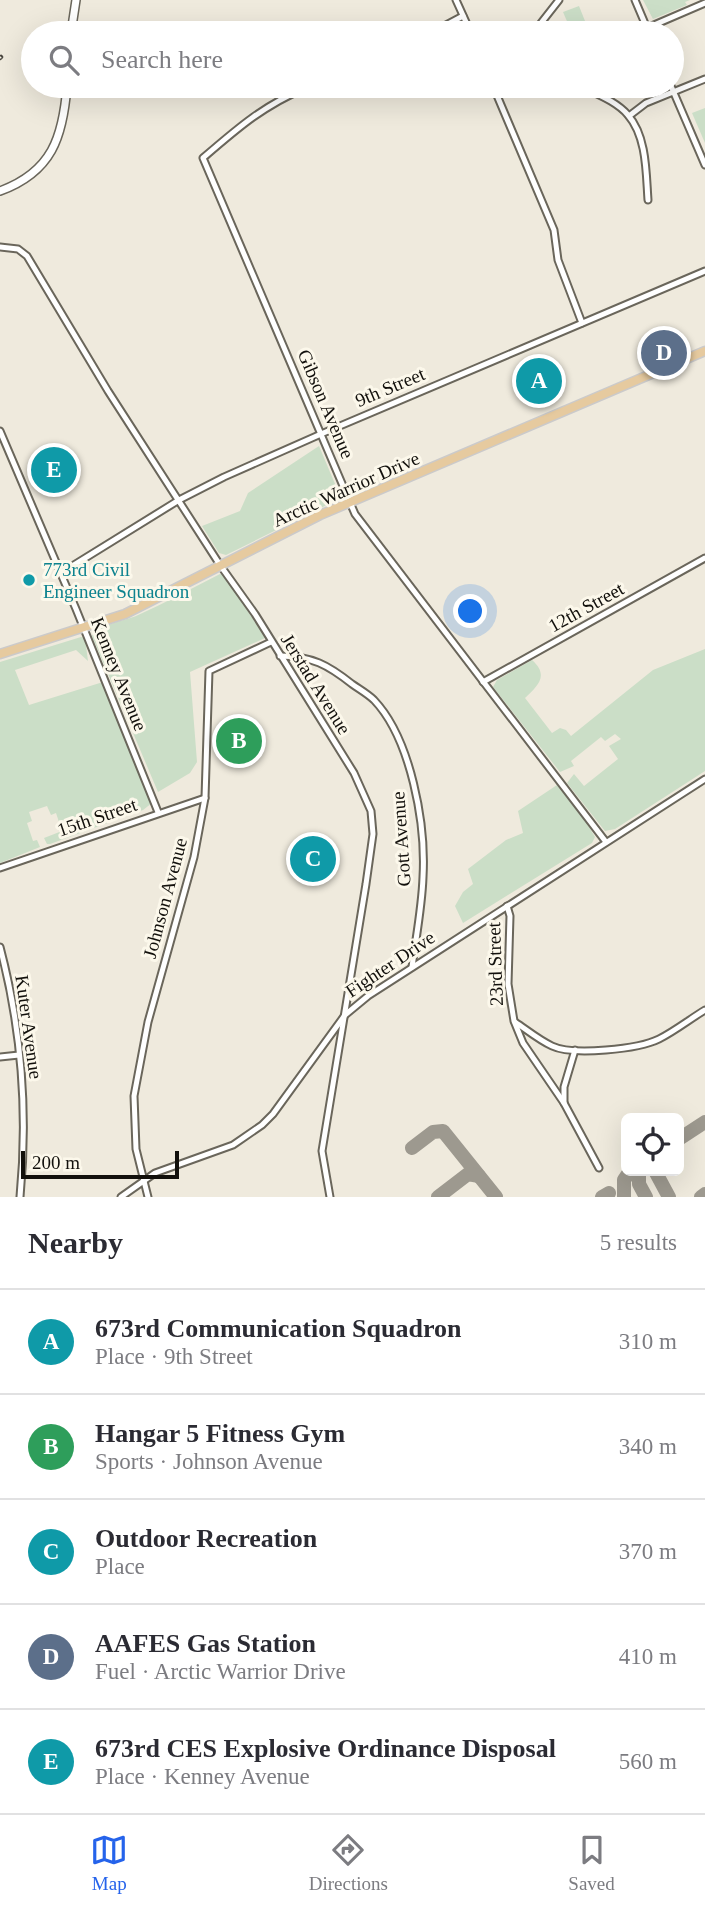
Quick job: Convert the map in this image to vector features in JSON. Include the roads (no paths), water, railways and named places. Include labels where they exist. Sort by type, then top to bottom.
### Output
[{"type":"main road","name":"Arctic Warrior Drive","points":[[0,654],[125,614],[220,565],[351,503],[705,351]]},
{"type":"street","points":[[73,21],[76,0]]},
{"type":"street","points":[[456,0],[465,21]]},
{"type":"street","points":[[543,21],[559,0]]},
{"type":"street","points":[[635,0],[644,21]]},
{"type":"street","points":[[668,21],[705,3]]},
{"type":"street","points":[[454,21],[463,16]]},
{"type":"street","points":[[684,86],[705,79]]},
{"type":"street","points":[[0,191],[27,178],[51,153],[64,118],[66,98]]},
{"type":"street","name":"Gibson Avenue","points":[[280,98],[252,116],[203,158],[351,503],[362,525],[606,842]]},
{"type":"street","points":[[498,98],[554,230],[558,260],[582,323]]},
{"type":"street","points":[[604,98],[629,116],[643,148],[648,200]]},
{"type":"street","points":[[629,116],[656,98]]},
{"type":"street","points":[[677,98],[705,165]]},
{"type":"street","name":"Jerstad Avenue","points":[[0,247],[18,249],[27,256],[108,391],[220,565],[228,573],[354,773],[371,811],[373,834],[322,1151],[331,1197]]},
{"type":"street","name":"9th Street","points":[[61,573],[179,500],[321,434],[705,271]]},
{"type":"street","name":"Kenney Avenue","points":[[0,431],[84,628],[158,813]]},
{"type":"street","name":"12th Street","points":[[483,682],[705,558]]},
{"type":"street","name":"Johnson Avenue","points":[[148,1197],[136,1149],[134,1096],[148,1022],[194,857],[205,798],[209,671],[271,642]]},
{"type":"street","name":"Gott Avenue","points":[[280,656],[292,656],[327,665],[373,700],[393,727],[403,747],[418,799],[423,875],[412,967]]},
{"type":"street","name":"Fighter Drive","points":[[121,1197],[170,1167],[233,1145],[262,1125],[273,1114],[345,1014],[412,967],[705,779]]},
{"type":"street","name":"15th Street","points":[[0,868],[205,798]]},
{"type":"street","name":"23rd Street","points":[[507,906],[510,916],[509,999],[514,1021],[523,1043],[564,1103],[599,1168]]},
{"type":"street","name":"Kuter Avenue","points":[[0,947],[19,1055],[23,1120],[20,1197]]},
{"type":"street","name":"23rd Street","points":[[514,1021],[552,1046],[575,1050],[638,1045],[658,1040],[705,1010]]},
{"type":"street","points":[[564,1103],[564,1087],[575,1050]]},
{"type":"street","points":[[0,1057],[19,1055]]},
{"type":"place","name":"AAFES Gas Station","points":[[664,353]]},
{"type":"place","name":"673rd Communication Squadron","points":[[539,381]]},
{"type":"place","name":"673rd CES Explosive Ordinance Disposal","points":[[54,470]]},
{"type":"place","name":"773rd Civil Engineer Squadron","points":[[29,580]]},
{"type":"place","name":"Hangar 5 Fitness Gym","points":[[239,741]]},
{"type":"place","name":"Outdoor Recreation","points":[[313,859]]}]
